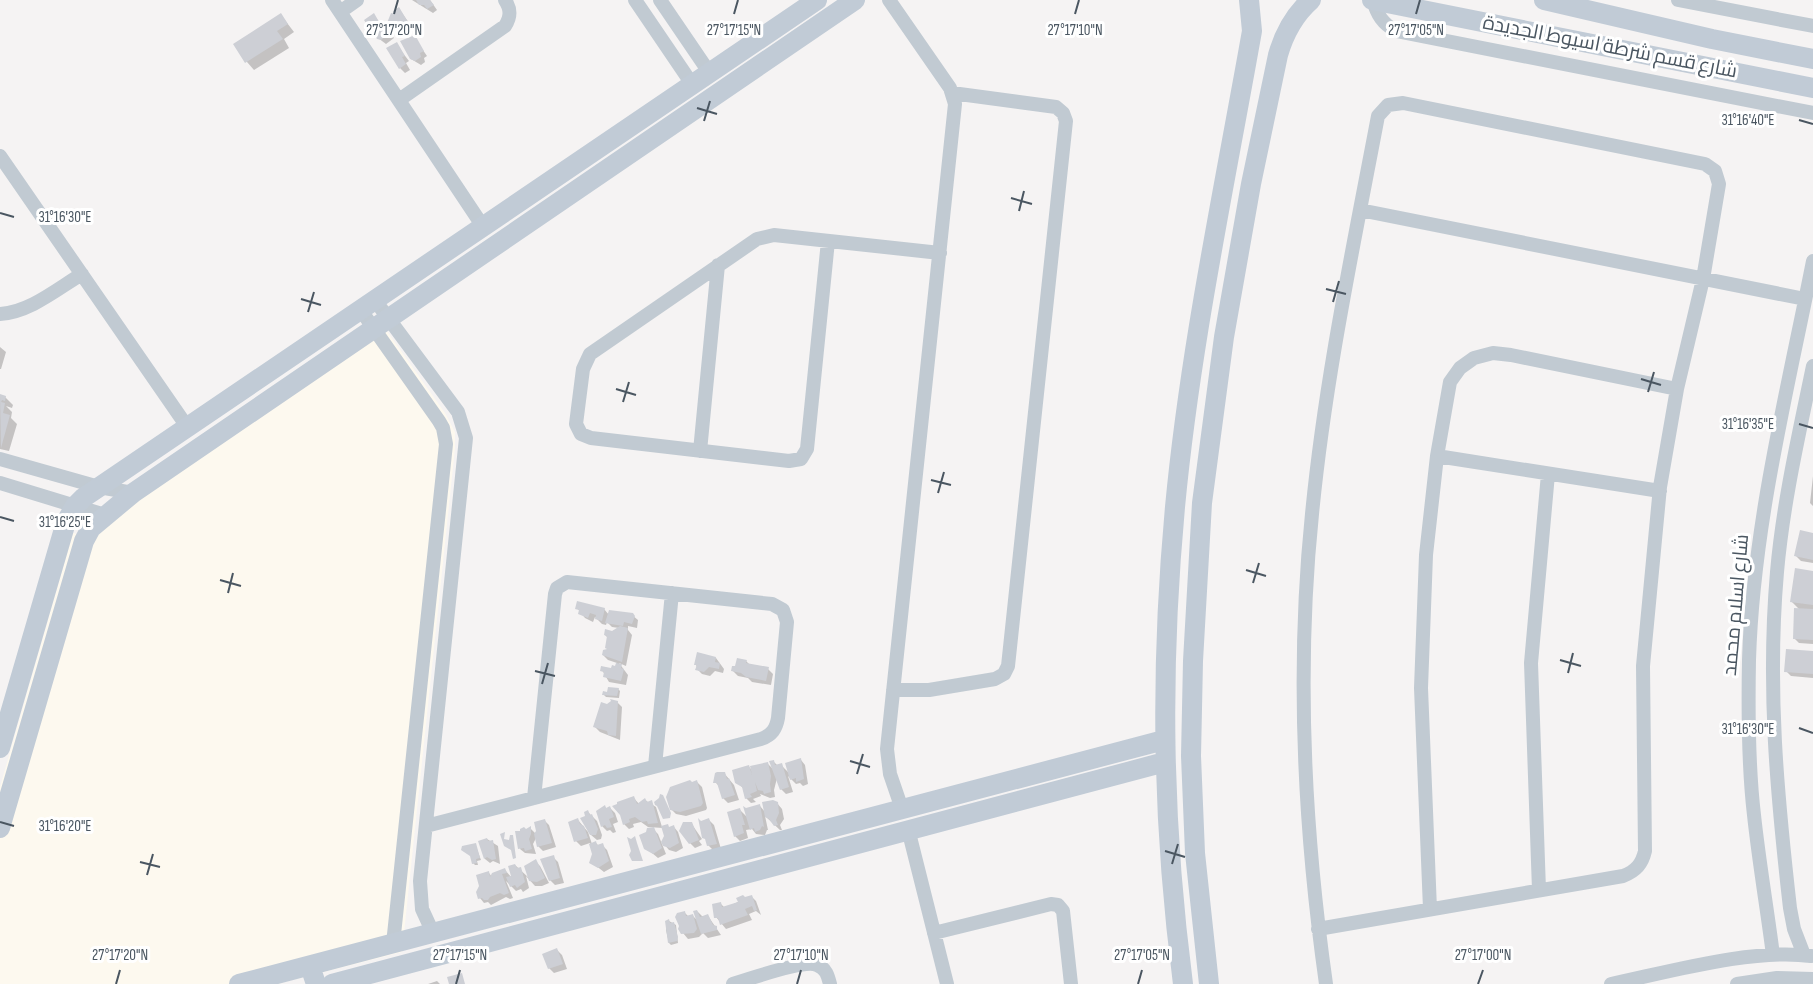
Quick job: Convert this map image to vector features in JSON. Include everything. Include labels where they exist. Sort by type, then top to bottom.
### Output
[{"type":"street","points":[[332,0],[482,225]]},
{"type":"street","points":[[340,12],[357,0]]},
{"type":"street","points":[[399,100],[505,26],[510,15],[510,9],[505,0]]},
{"type":"street","points":[[635,0],[692,84]]},
{"type":"street","points":[[660,0],[709,72]]},
{"type":"street","points":[[0,748],[66,522],[75,506],[83,498],[482,225],[817,0]]},
{"type":"street","points":[[0,828],[84,541],[91,528],[133,493],[855,0]]},
{"type":"street","points":[[889,0],[952,93],[955,110],[887,757],[890,774],[902,809]]},
{"type":"street","points":[[1183,984],[1169,859],[1164,740],[1166,656],[1175,504],[1188,401],[1252,31],[1249,0]]},
{"type":"street","points":[[1209,984],[1194,844],[1191,756],[1193,657],[1202,503],[1228,313],[1251,183],[1278,55],[1292,21],[1311,0]]},
{"type":"street","points":[[1372,0],[1382,21],[1396,31],[1813,113]]},
{"type":"street","name":"شارع قسم شرطة اسيوط الجديدة","points":[[1372,0],[1813,88]]},
{"type":"street","name":"شارع قسم شرطة اسيوط الجديدة","points":[[1544,0],[1712,39],[1813,59]]},
{"type":"street","points":[[1678,0],[1813,26]]},
{"type":"street","points":[[783,22],[796,40]]},
{"type":"street","points":[[1707,67],[1712,39]]},
{"type":"street","points":[[893,690],[929,690],[995,679],[1004,674],[1008,666],[1066,121],[1063,112],[1056,107],[952,93]]},
{"type":"street","points":[[1318,929],[1623,876],[1631,873],[1643,860],[1645,823],[1643,666],[1660,491],[1677,389],[1703,279],[1719,184],[1718,177],[1711,167],[1673,157],[1395,103],[1382,110],[1378,116],[1333,357],[1309,542],[1302,714],[1318,929],[1326,984]]},
{"type":"street","points":[[0,156],[188,428]]},
{"type":"street","points":[[1360,210],[1806,299]]},
{"type":"street","points":[[828,241],[805,455],[795,461],[591,438],[580,434],[576,424],[583,369],[590,354],[757,239],[766,235],[828,241],[940,253]]},
{"type":"street","name":"شارع اسلام محمد","points":[[1773,955],[1754,813],[1749,658],[1765,502],[1813,261]]},
{"type":"street","points":[[700,451],[718,265]]},
{"type":"street","points":[[0,314],[12,313],[26,307],[82,274]]},
{"type":"street","points":[[367,304],[462,420],[466,447],[420,895],[422,909],[433,933]]},
{"type":"street","points":[[381,323],[439,421],[445,436],[446,452],[393,944]]},
{"type":"street","points":[[1430,909],[1421,688],[1426,555],[1437,456],[1450,382],[1460,368],[1474,358],[1492,353],[1677,389]]},
{"type":"street","name":"شارع اسلام محمد","points":[[1809,956],[1794,929],[1789,897],[1775,765],[1772,679],[1776,582],[1783,517],[1813,366]]},
{"type":"street","points":[[1784,407],[1804,411]]},
{"type":"street","points":[[1437,456],[1660,491]]},
{"type":"street","points":[[0,459],[99,487],[133,493]]},
{"type":"street","points":[[1539,890],[1531,663],[1548,474]]},
{"type":"street","points":[[0,483],[105,515]]},
{"type":"street","points":[[438,525],[458,527]]},
{"type":"street","points":[[426,826],[534,798],[768,736],[777,725],[787,622],[783,610],[778,606],[567,582],[557,588],[534,798]]},
{"type":"street","points":[[655,766],[672,593]]},
{"type":"street","points":[[1166,656],[1193,657]]},
{"type":"street","points":[[239,984],[313,975],[393,944],[1164,740]]},
{"type":"street","points":[[332,984],[1165,762]]},
{"type":"street","points":[[908,830],[946,984]]},
{"type":"street","points":[[802,835],[809,857]]},
{"type":"street","points":[[934,933],[1055,904],[1063,911],[1071,984]]},
{"type":"street","points":[[522,910],[528,932]]},
{"type":"street","points":[[1611,984],[1718,962],[1773,955],[1809,956]]},
{"type":"street","points":[[733,984],[810,963],[823,968],[830,984]]},
{"type":"street","points":[[1737,984],[1777,978],[1813,979]]},
{"type":"shaded area","points":[[384,327],[445,413],[455,432],[402,952],[277,984],[0,984],[0,787],[73,533],[86,536]]},
{"type":"building","points":[[416,0],[430,0],[434,5],[427,9],[424,5],[419,5]]},
{"type":"building","points":[[399,7],[408,22],[396,30],[393,25],[387,23],[391,13],[395,14],[393,11]]},
{"type":"building","points":[[281,13],[288,24],[277,31],[283,39],[245,63],[233,44]]},
{"type":"building","points":[[374,13],[383,29],[386,27],[390,32],[381,40],[377,39],[364,20]]},
{"type":"building","points":[[415,35],[424,51],[415,61],[410,59],[400,41]]},
{"type":"building","points":[[397,42],[405,56],[402,57],[406,64],[399,69],[386,48]]},
{"type":"building","points":[[0,394],[6,396],[5,401],[1,402],[5,403],[3,413],[10,415],[1,448]]},
{"type":"building","points":[[1800,530],[1813,533],[1813,560],[1794,556]]},
{"type":"building","points":[[1795,568],[1813,571],[1813,605],[1790,602]]},
{"type":"building","points":[[577,601],[605,608],[602,621],[595,619],[596,615],[590,613],[588,618],[578,614],[579,610],[575,609]]},
{"type":"building","points":[[1794,608],[1813,609],[1813,640],[1793,639]]},
{"type":"building","points":[[609,610],[633,613],[635,616],[632,624],[624,622],[623,626],[605,623]]},
{"type":"building","points":[[620,626],[628,628],[622,662],[602,655],[603,650],[607,649],[605,648],[607,636],[604,635],[605,629],[612,631]]},
{"type":"building","points":[[1786,649],[1813,651],[1813,674],[1784,672]]},
{"type":"building","points":[[697,652],[716,657],[715,662],[720,663],[719,669],[709,667],[704,672],[695,670]]},
{"type":"building","points":[[737,658],[747,660],[746,663],[769,667],[766,681],[731,671]]},
{"type":"building","points":[[616,663],[622,664],[621,668],[624,669],[621,681],[603,677],[604,672],[600,671],[601,666],[611,668]]},
{"type":"building","points":[[608,687],[619,688],[617,696],[602,695],[603,691],[607,692]]},
{"type":"building","points":[[610,699],[618,701],[616,736],[608,735],[607,731],[593,727],[601,702],[607,704],[611,701]]},
{"type":"building","points":[[801,758],[804,779],[796,782],[796,778],[790,780],[785,763]]},
{"type":"building","points":[[774,760],[775,765],[782,763],[789,787],[780,790],[769,761]]},
{"type":"building","points":[[768,762],[771,792],[764,794],[763,791],[758,790],[755,782],[757,791],[750,794],[752,797],[745,799],[742,787],[735,783],[732,770],[749,765],[752,775],[750,766]]},
{"type":"building","points":[[717,772],[725,772],[735,795],[722,799],[717,783],[713,783]]},
{"type":"building","points":[[690,780],[692,782],[697,780],[703,803],[701,806],[680,812],[670,810],[666,797],[670,787]]},
{"type":"building","points":[[660,794],[663,795],[671,813],[670,818],[663,819],[655,805],[654,802]]},
{"type":"building","points":[[634,796],[637,804],[645,798],[647,802],[652,800],[658,823],[648,824],[647,821],[642,822],[635,817],[623,825],[620,815],[612,806]]},
{"type":"building","points":[[773,800],[778,802],[779,813],[776,820],[778,825],[774,826],[765,817],[762,802]]},
{"type":"building","points":[[760,804],[764,827],[762,826],[755,832],[754,828],[750,830],[743,806],[746,808]]},
{"type":"building","points":[[605,805],[606,808],[610,806],[614,817],[609,819],[612,827],[607,828],[605,825],[601,827],[596,811]]},
{"type":"building","points":[[740,808],[745,825],[742,825],[744,833],[734,837],[727,812]]},
{"type":"building","points":[[588,810],[598,829],[596,835],[590,835],[580,818],[585,816],[584,812]]},
{"type":"building","points":[[578,818],[588,838],[574,842],[568,822]]},
{"type":"building","points":[[698,818],[701,821],[709,818],[717,844],[707,846],[705,839],[702,838]]},
{"type":"building","points":[[545,819],[552,843],[537,847],[534,822]]},
{"type":"building","points":[[683,822],[692,822],[699,840],[689,844],[679,831]]},
{"type":"building","points":[[668,824],[669,827],[674,825],[679,843],[670,848],[663,846],[661,842],[664,836],[661,826]]},
{"type":"building","points":[[531,826],[529,839],[532,849],[525,851],[524,848],[518,849],[515,831]]},
{"type":"building","points":[[654,827],[662,848],[653,854],[644,849],[639,835],[646,832],[647,828]]},
{"type":"building","points":[[505,832],[504,839],[509,840],[510,835],[513,835],[516,858],[513,859],[511,850],[504,846],[500,834]]},
{"type":"building","points":[[635,836],[643,861],[632,861],[629,855],[631,851],[627,837],[631,839]]},
{"type":"building","points":[[487,838],[488,841],[493,840],[496,859],[492,860],[487,857],[484,859],[478,841]]},
{"type":"building","points":[[596,841],[597,845],[603,843],[609,861],[598,868],[589,863],[592,854],[589,844]]},
{"type":"building","points":[[476,843],[480,858],[476,859],[477,863],[472,864],[470,856],[461,850],[462,846]]},
{"type":"building","points":[[554,855],[560,878],[549,881],[540,859]]},
{"type":"building","points":[[536,859],[545,878],[537,882],[529,881],[524,866]]},
{"type":"building","points":[[515,864],[517,868],[521,867],[525,882],[517,888],[515,885],[510,887],[506,877],[511,876],[508,866]]},
{"type":"building","points":[[505,868],[507,873],[502,874],[509,893],[504,895],[500,893],[488,900],[478,899],[476,892],[479,886],[476,875],[489,871],[490,877],[492,873]]},
{"type":"building","points":[[743,895],[745,897],[752,895],[757,910],[754,911],[752,906],[745,909],[748,915],[720,925],[718,918],[714,918],[712,904],[721,902],[722,907],[738,902],[736,898]]},
{"type":"building","points":[[697,910],[700,917],[708,914],[713,925],[717,926],[717,930],[701,934],[693,911]]},
{"type":"building","points":[[685,911],[686,916],[693,914],[697,929],[694,933],[681,934],[678,929],[675,917],[677,913]]},
{"type":"building","points":[[669,919],[670,923],[674,922],[678,937],[677,941],[668,943],[665,921]]},
{"type":"building","points":[[557,948],[563,964],[548,969],[542,954]]},
{"type":"building","points":[[462,973],[465,984],[449,984],[447,977]]}]
